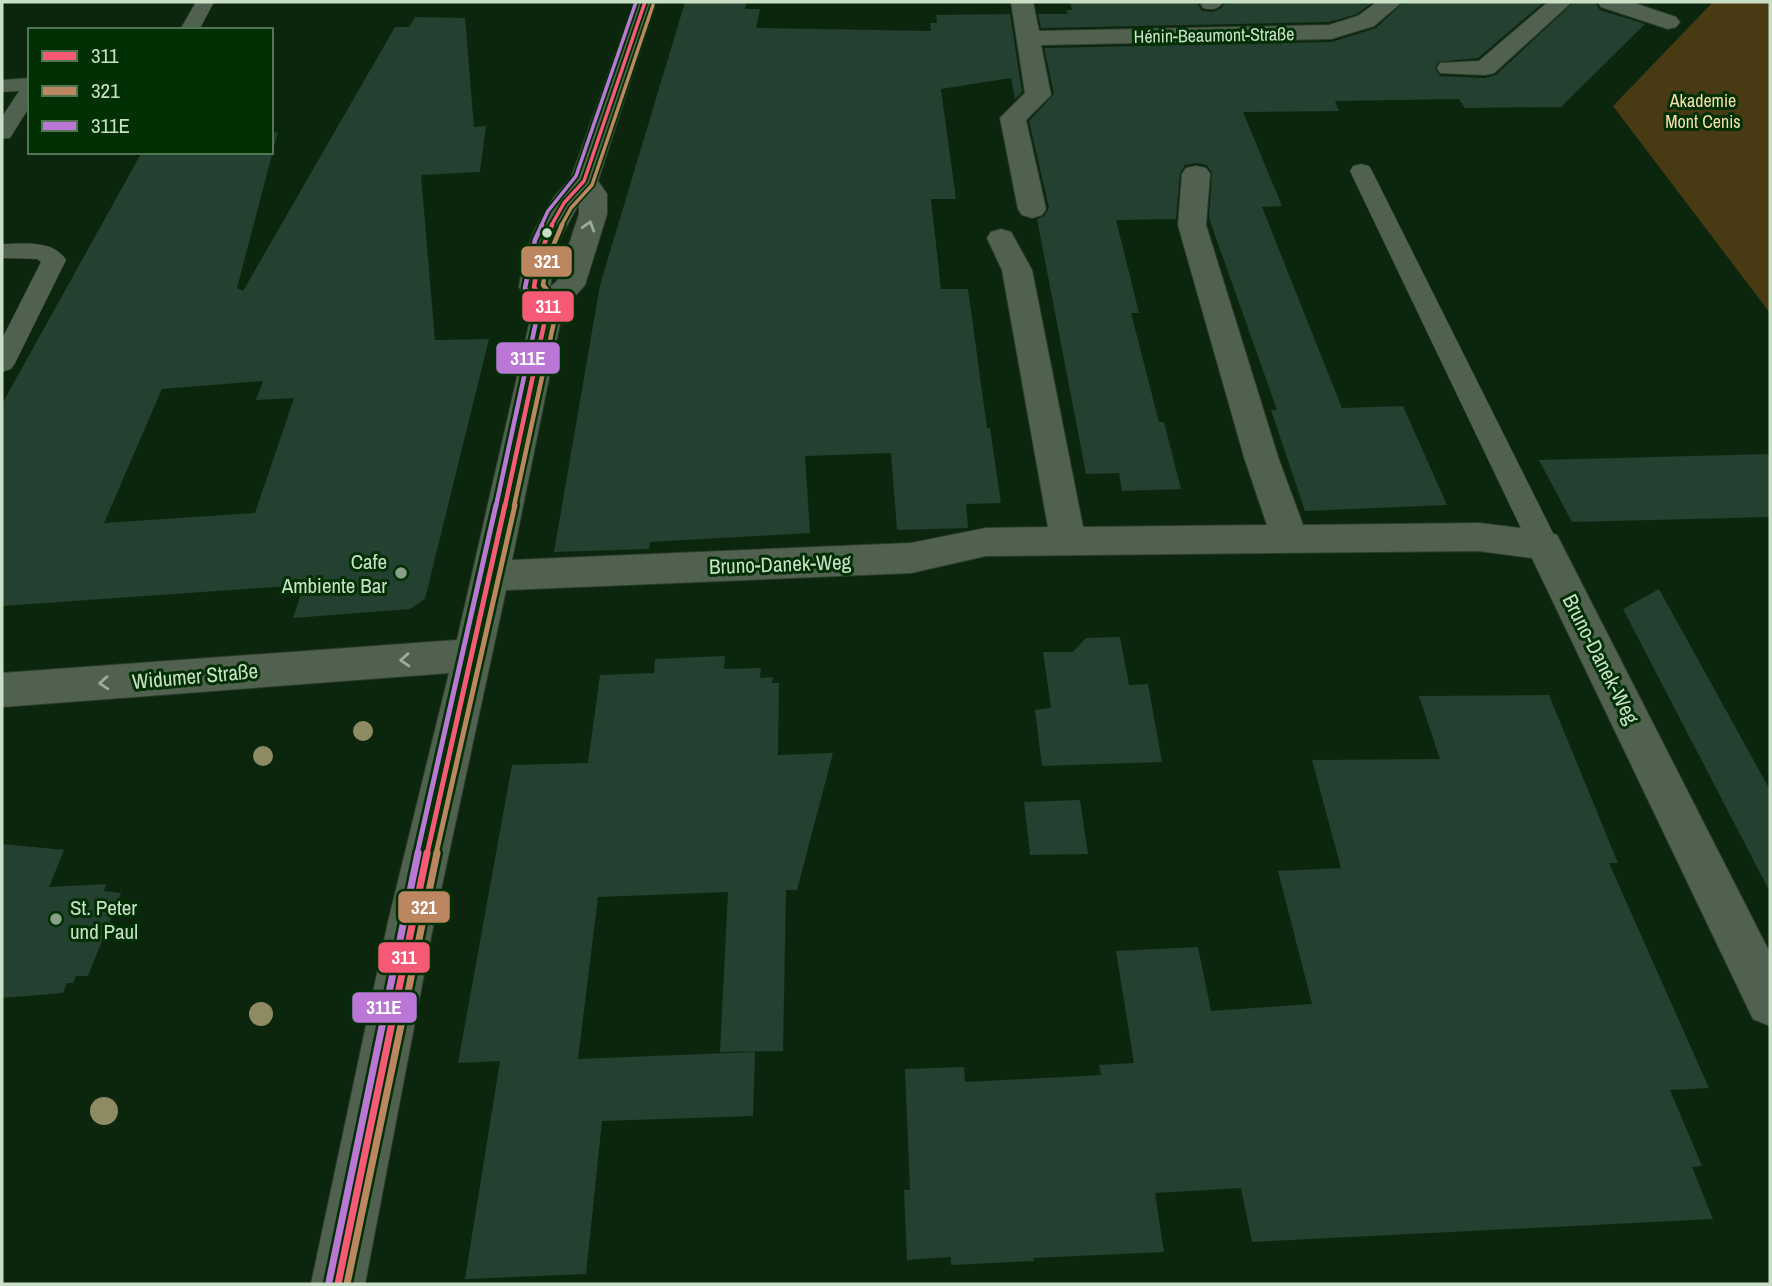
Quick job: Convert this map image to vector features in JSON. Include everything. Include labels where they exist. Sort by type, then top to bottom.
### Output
[{"type":"street","points":[[548,306],[534,287],[535,269],[556,213],[568,195],[584,181],[645,2]]},
{"type":"street","points":[[1022,2],[1038,96],[1013,118],[1032,209]]},
{"type":"street","name":"Hénin-Beaumont-Straße","points":[[1029,38],[1331,32],[1366,21],[1391,2]]},
{"type":"street","points":[[1449,68],[1485,68],[1561,2]]},
{"type":"street","points":[[1609,2],[1668,22]]},
{"type":"street","points":[[1196,174],[1192,225],[1261,457],[1290,539]]},
{"type":"street","points":[[338,1284],[411,922],[548,306],[570,285],[593,214],[593,194],[584,181]]},
{"type":"street","points":[[1001,239],[1017,270],[1068,541]]},
{"type":"street","name":"Bruno-Danek-Weg","points":[[490,576],[911,558],[986,542],[1479,537],[1544,545],[1770,1002]]},
{"type":"street","name":"Widumer Straße","points":[[2,690],[472,654]]},
{"type":"lane","points":[[190,28],[205,2]]},
{"type":"lane","points":[[2,86],[28,87]]},
{"type":"lane","points":[[2,133],[28,90]]},
{"type":"lane","points":[[1361,171],[1544,545]]},
{"type":"lane","points":[[2,251],[41,252],[54,260],[2,363]]},
{"type":"green space","name":"Akademie Mont Cenis","points":[[1713,2],[1770,2],[1770,313],[1613,106]]},
{"type":"building","points":[[685,2],[747,2],[745,9],[760,9],[756,28],[931,31],[930,23],[937,23],[936,15],[1010,14],[1022,92],[1015,99],[1011,78],[941,89],[956,199],[931,199],[941,289],[968,289],[987,428],[990,428],[1001,503],[966,504],[968,528],[897,530],[891,453],[805,456],[810,533],[650,542],[649,549],[554,552],[600,285]]},
{"type":"building","points":[[1070,2],[1197,2],[1202,11],[1212,12],[1220,9],[1226,2],[1373,2],[1357,14],[1329,22],[1041,28],[1038,14],[1068,14],[1066,10],[1072,10]]},
{"type":"building","points":[[1404,2],[1544,2],[1478,58],[1438,62],[1435,69],[1440,76],[1485,78],[1496,75],[1574,2],[1595,2],[1600,10],[1645,24],[1561,107],[1465,108],[1459,99],[1335,101],[1339,111],[1243,112],[1282,206],[1262,207],[1342,408],[1403,406],[1447,505],[1305,511],[1271,410],[1277,410],[1209,218],[1212,173],[1207,165],[1197,163],[1185,165],[1180,173],[1176,219],[1116,220],[1139,313],[1131,313],[1159,422],[1164,422],[1181,489],[1122,491],[1119,473],[1086,474],[1037,219],[1044,216],[1049,208],[1029,121],[1054,94],[1044,48],[1331,42],[1376,28]]},
{"type":"building","points":[[415,17],[465,18],[474,127],[486,126],[480,172],[421,175],[435,340],[489,339],[425,599],[410,609],[293,618],[304,585],[2,606],[2,404],[141,154],[272,154],[237,288],[243,291],[395,27],[409,27]],"holes":[[[263,381],[256,400],[294,398],[255,513],[104,523],[162,389]]]},
{"type":"building","points":[[278,132],[273,151],[273,133]]},
{"type":"building","points":[[1770,454],[1770,517],[1572,522],[1539,460]]},
{"type":"building","points":[[1659,589],[1770,790],[1770,892],[1623,609]]},
{"type":"building","points":[[1120,637],[1129,685],[1148,684],[1162,762],[1042,766],[1035,710],[1051,708],[1043,652],[1073,652],[1086,638]]},
{"type":"building","points":[[725,656],[724,669],[761,668],[760,678],[773,677],[772,683],[779,683],[778,755],[833,753],[797,890],[786,890],[783,1051],[720,1052],[728,892],[598,897],[578,1059],[755,1052],[753,1116],[602,1121],[586,1274],[465,1279],[500,1061],[458,1063],[512,765],[588,763],[600,675],[654,673],[655,659]]},
{"type":"building","points":[[1549,695],[1618,863],[1609,863],[1709,1088],[1670,1090],[1702,1166],[1692,1167],[1713,1219],[1252,1242],[1241,1188],[1155,1193],[1164,1252],[951,1265],[951,1257],[907,1260],[904,1190],[910,1190],[905,1069],[964,1067],[965,1082],[1101,1075],[1099,1065],[1134,1063],[1116,951],[1198,947],[1211,1011],[1312,1004],[1278,871],[1341,868],[1312,760],[1440,759],[1419,696]]},
{"type":"building","points":[[1080,800],[1088,854],[1030,855],[1024,802]]},
{"type":"building","name":"St. Peter und Paul","points":[[2,844],[64,850],[49,887],[106,884],[104,891],[121,893],[88,976],[76,976],[73,983],[67,983],[63,993],[2,998]]},
{"type":"transit line","name":"311E","points":[[329,1282],[402,920],[464,653],[539,308],[525,288],[535,240],[548,211],[576,176],[636,2]]},
{"type":"transit line","name":"311","points":[[338,1284],[411,922],[473,655],[548,306],[534,287],[539,257],[549,229],[564,203],[584,181],[645,2]]},
{"type":"transit line","name":"321","points":[[347,1284],[420,924],[482,657],[557,308],[556,301],[543,285],[547,260],[557,233],[571,208],[592,185],[653,5]]},
{"type":"place","name":"Cafe Ambiente Bar","points":[[401,573]]},
{"type":"place","name":"St. Peter und Paul","points":[[56,919]]}]
